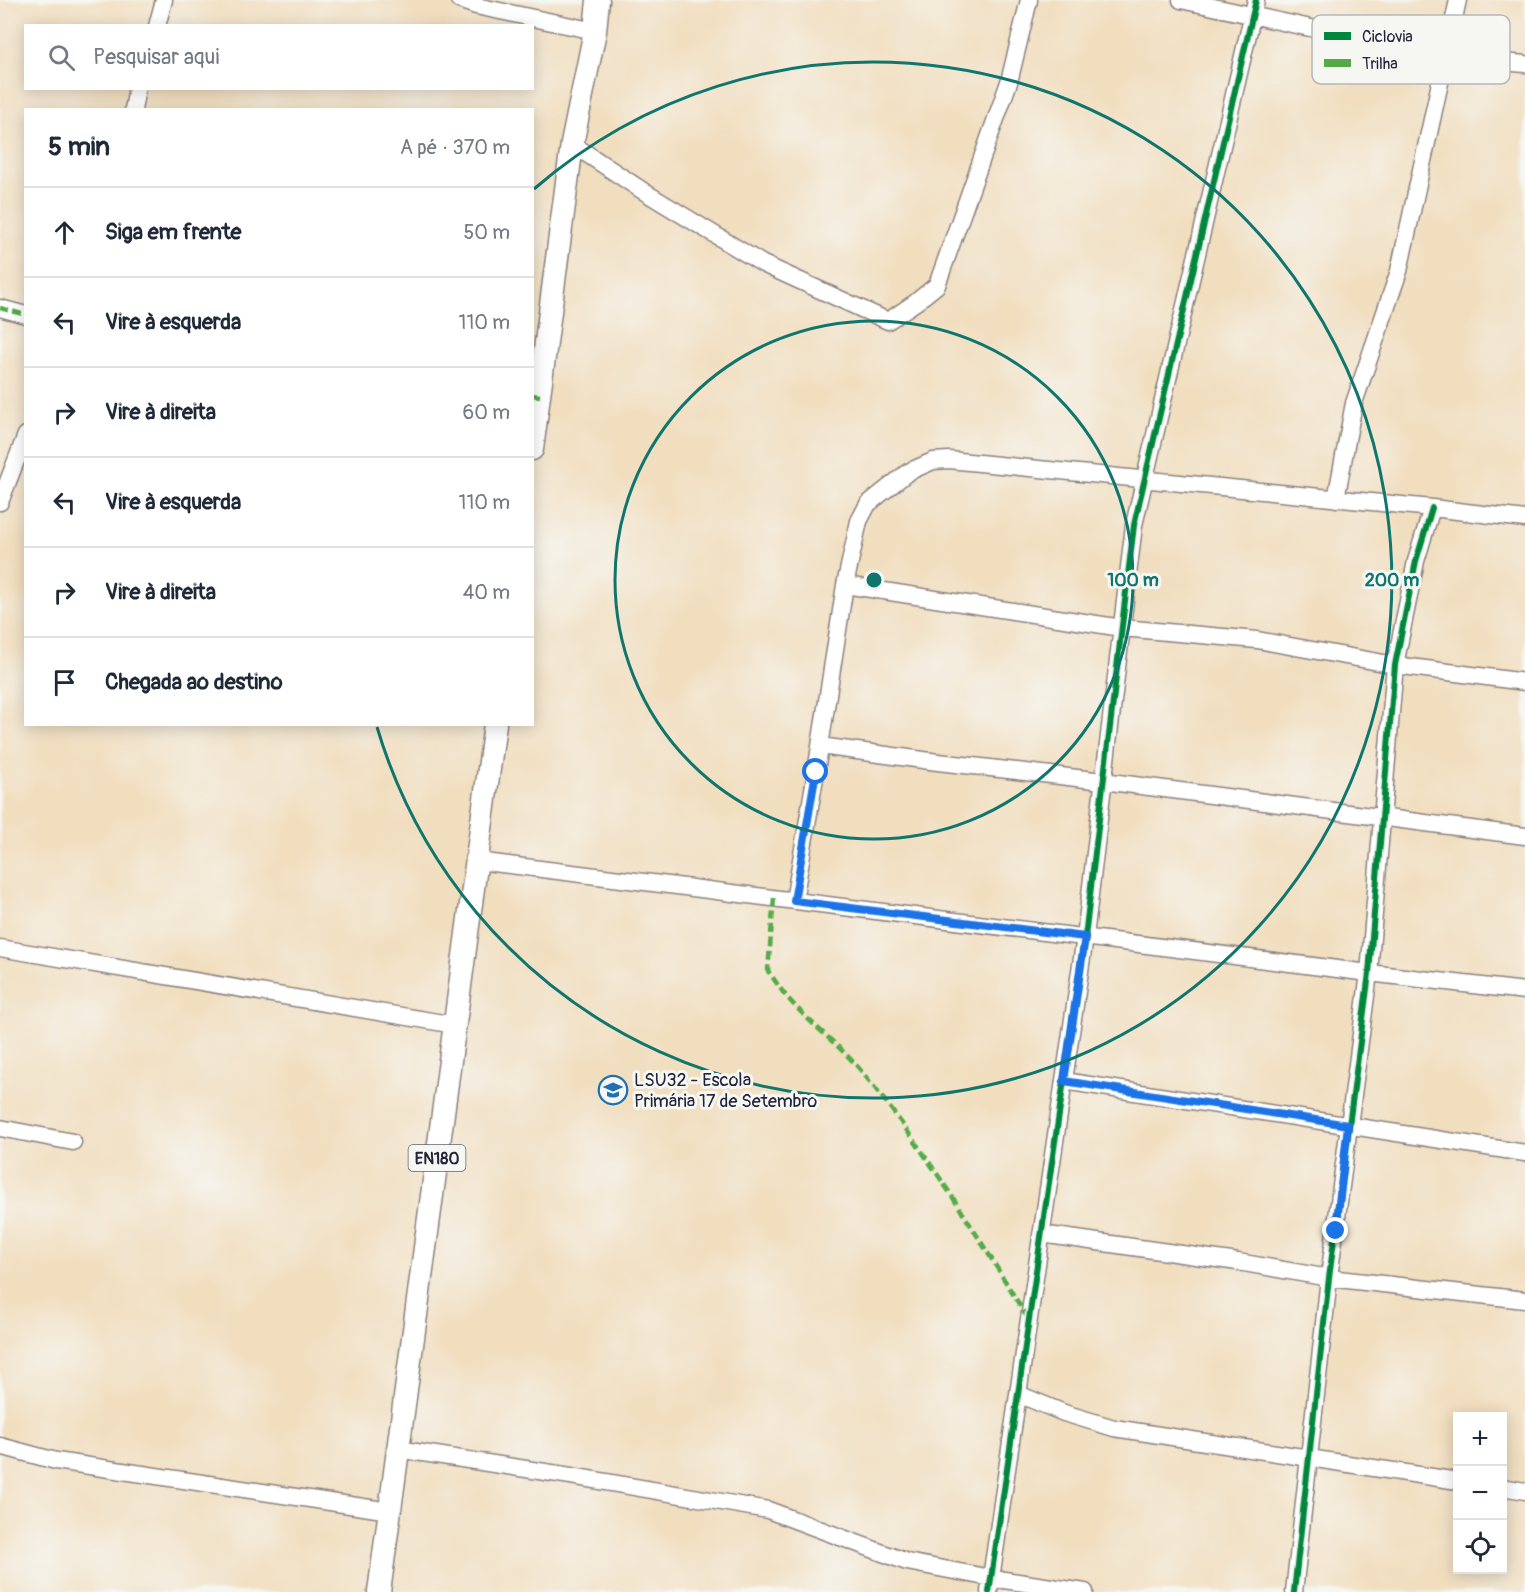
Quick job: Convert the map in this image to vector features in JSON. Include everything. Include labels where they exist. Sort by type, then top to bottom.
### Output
[{"type":"main road","points":[[534,422],[572,144],[595,31],[598,0]]},
{"type":"main road","name":"EN180","points":[[379,1592],[495,726]]},
{"type":"street","points":[[158,24],[165,0]]},
{"type":"street","points":[[459,0],[476,6],[595,31]]},
{"type":"street","points":[[572,144],[643,191],[764,264],[888,321],[937,285],[1009,82],[1029,0]]},
{"type":"street","points":[[1181,0],[1253,8],[1312,23]]},
{"type":"street","points":[[1455,15],[1458,0]]},
{"type":"street","points":[[990,1585],[1085,937],[1134,525],[1253,8]]},
{"type":"street","points":[[1510,63],[1525,64]]},
{"type":"street","points":[[1336,499],[1354,403],[1399,271],[1439,84]]},
{"type":"street","points":[[133,108],[137,90]]},
{"type":"street","points":[[0,308],[24,314]]},
{"type":"street","points":[[0,502],[24,440]]},
{"type":"street","points":[[794,901],[845,585],[859,521],[868,504],[908,472],[933,461],[949,460],[1525,519]]},
{"type":"street","points":[[1294,1592],[1329,1278],[1369,973],[1395,665],[1416,561],[1432,508]]},
{"type":"street","points":[[845,585],[1122,628],[1257,640],[1395,665],[1525,682]]},
{"type":"street","points":[[820,746],[1525,836]]},
{"type":"street","points":[[477,861],[1525,991]]},
{"type":"street","points":[[0,948],[455,1025]]},
{"type":"street","points":[[1064,1081],[1525,1153]]},
{"type":"street","points":[[0,1128],[73,1142]]},
{"type":"street","points":[[1041,1234],[1238,1262],[1329,1278],[1525,1300]]},
{"type":"street","points":[[1018,1394],[1064,1413],[1114,1428],[1453,1479]]},
{"type":"street","points":[[0,1446],[56,1461],[390,1511]]},
{"type":"street","points":[[397,1449],[768,1510],[907,1562],[990,1585],[1085,1592]]},
{"type":"street","points":[[1507,1488],[1525,1491]]},
{"type":"marked path","points":[[0,308],[24,314]]},
{"type":"marked path","points":[[534,395],[540,396]]},
{"type":"marked path","points":[[774,898],[768,971],[787,997],[853,1062],[885,1101],[949,1192],[1028,1319]]},
{"type":"cycle path","points":[[989,1592],[1085,937],[1134,525],[1256,0]]},
{"type":"cycle path","points":[[1294,1592],[1329,1278],[1369,973],[1395,665],[1416,561],[1432,508]]},
{"type":"place","name":"LSU32 - Escola Primária 17 de Setembro","points":[[613,1090]]},
{"type":"route","points":[[816,772],[794,901],[1085,937],[1064,1081],[1348,1125],[1336,1231]]}]
